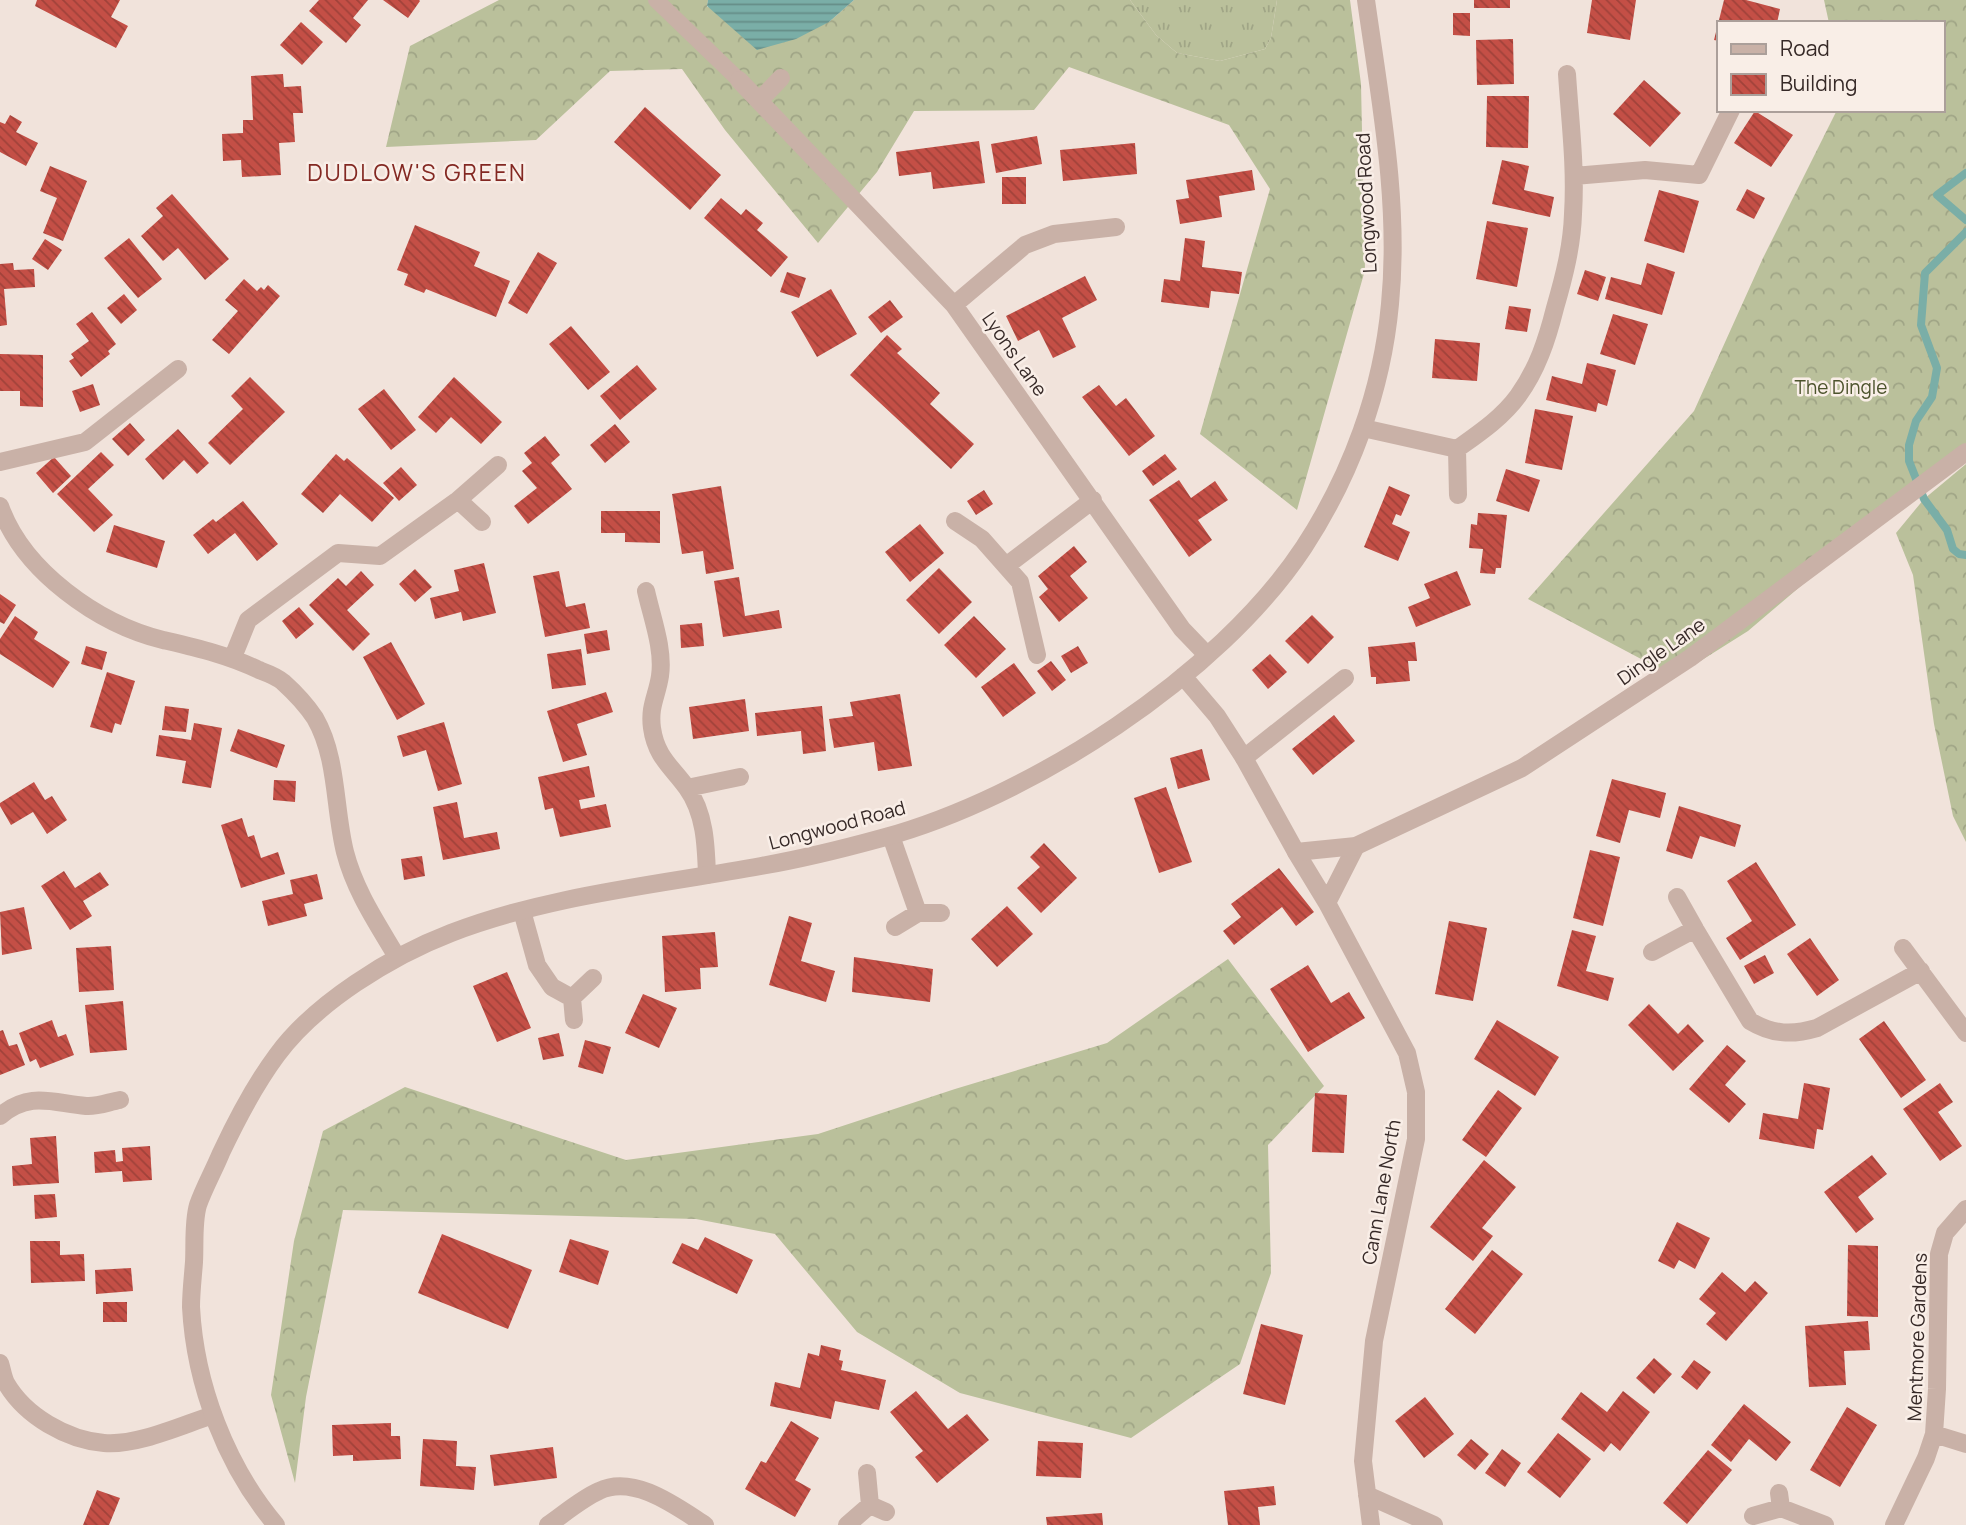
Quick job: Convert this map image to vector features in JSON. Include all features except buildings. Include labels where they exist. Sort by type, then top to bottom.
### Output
[{"type":"street","name":"Lyons Lane","points":[[656,0],[740,80],[954,305],[1182,629],[1207,655]]},
{"type":"street","name":"Longwood Road","points":[[276,1525],[241,1476],[214,1415],[199,1363],[191,1306],[197,1208],[235,1123],[280,1050],[315,1014],[397,957],[452,932],[582,897],[831,852],[891,836],[995,795],[1053,765],[1126,719],[1207,655],[1261,601],[1303,549],[1338,489],[1363,428],[1381,367],[1391,303],[1393,235],[1383,128],[1366,0]]},
{"type":"street","points":[[1363,428],[1457,449],[1490,425],[1517,398],[1536,367],[1567,264],[1573,215],[1574,176],[1567,74]]},
{"type":"street","points":[[759,101],[781,78]]},
{"type":"street","points":[[1574,176],[1645,170],[1699,175],[1730,112]]},
{"type":"street","points":[[954,305],[1026,245],[1054,234],[1116,227]]},
{"type":"street","points":[[0,463],[85,442],[178,369]]},
{"type":"street","points":[[1457,449],[1458,495]]},
{"type":"street","name":"Dingle Lane","points":[[1296,852],[1356,846],[1522,768],[1690,658],[1966,452]]},
{"type":"street","points":[[233,657],[248,620],[338,553],[380,556],[458,500],[498,465]]},
{"type":"street","points":[[458,500],[482,522]]},
{"type":"street","points":[[1006,566],[1093,500]]},
{"type":"street","points":[[0,506],[4,517],[32,559],[72,598],[123,626],[159,639],[233,657],[281,680],[314,717],[329,754],[345,852],[360,896],[397,957]]},
{"type":"street","points":[[955,521],[982,539],[1020,582],[1037,655]]},
{"type":"street","points":[[646,591],[659,648],[660,675],[652,702],[652,729],[659,752],[687,788],[700,813],[706,846],[707,875]]},
{"type":"street","points":[[1183,676],[1217,716],[1244,758],[1296,852]]},
{"type":"street","points":[[1244,758],[1345,678]]},
{"type":"street","points":[[687,788],[740,777]]},
{"type":"street","points":[[891,836],[918,913]]},
{"type":"street","points":[[1327,903],[1356,846]]},
{"type":"street","name":"Cann Lane North","points":[[1296,852],[1327,903],[1407,1053],[1416,1092],[1416,1139],[1374,1341],[1363,1461],[1371,1525]]},
{"type":"street","points":[[1677,897],[1750,1021],[1764,1029],[1780,1033],[1799,1033],[1817,1028],[1921,971]]},
{"type":"street","points":[[522,911],[537,965],[552,987],[572,998]]},
{"type":"street","points":[[895,927],[918,913],[941,912]]},
{"type":"street","points":[[1652,952],[1695,929]]},
{"type":"street","points":[[1903,948],[1966,1033]]},
{"type":"street","points":[[572,998],[593,978]]},
{"type":"street","points":[[572,998],[574,1020]]},
{"type":"street","points":[[0,1116],[24,1101],[47,1099],[89,1106],[120,1100]]},
{"type":"street","name":"Mentmore Gardens","points":[[1894,1525],[1926,1458],[1934,1434],[1939,1254],[1945,1233],[1966,1209]]},
{"type":"street","points":[[0,1363],[2,1383],[22,1404],[44,1422],[74,1436],[105,1443],[136,1440],[214,1415]]},
{"type":"street","name":"Mentmore Gardens","points":[[1934,1434],[1966,1444]]},
{"type":"street","points":[[847,1525],[878,1509],[867,1473]]},
{"type":"street","points":[[548,1525],[600,1490],[621,1486],[646,1491],[705,1525]]},
{"type":"street","points":[[1367,1495],[1434,1525]]},
{"type":"street","points":[[1753,1516],[1780,1501],[1825,1525]]},
{"type":"green space","points":[[499,0],[708,0],[707,7],[829,22],[854,0],[1130,0],[1156,35],[1177,53],[1220,61],[1265,49],[1271,38],[1277,0],[1350,0],[1361,84],[1365,270],[1297,510],[1200,434],[1270,189],[1229,125],[1069,67],[1034,110],[914,111],[877,172],[818,243],[725,130],[682,69],[610,71],[536,140],[386,147],[410,46]]},
{"type":"green space","points":[[1130,0],[1277,0],[1271,38],[1265,49],[1220,61],[1177,53],[1156,35]]},
{"type":"green space","name":"The Dingle","points":[[1824,0],[1966,0],[1966,445],[1748,631],[1675,677],[1528,599],[1694,411],[1763,258],[1836,112],[1945,112],[1945,21],[1829,21]]},
{"type":"green space","points":[[1966,464],[1966,842],[1953,816],[1934,724],[1913,575],[1896,533],[1924,499]]},
{"type":"green space","points":[[1228,959],[1324,1086],[1268,1145],[1271,1273],[1240,1364],[1131,1438],[960,1393],[857,1332],[775,1234],[696,1219],[343,1210],[306,1397],[295,1483],[271,1395],[294,1241],[323,1131],[405,1087],[626,1160],[818,1134],[1107,1043]]},
{"type":"water","points":[[708,0],[854,0],[829,22],[796,39],[757,50],[707,6]]},
{"type":"waterway","points":[[1966,173],[1937,195],[1966,220]]},
{"type":"waterway","points":[[1966,232],[1925,273],[1921,325],[1937,368],[1932,397],[1916,421],[1909,445],[1909,461],[1924,499],[1947,530],[1953,549],[1966,555]]},
{"type":"district","name":"DUDLOW'S GREEN","points":[[417,173]]}]
